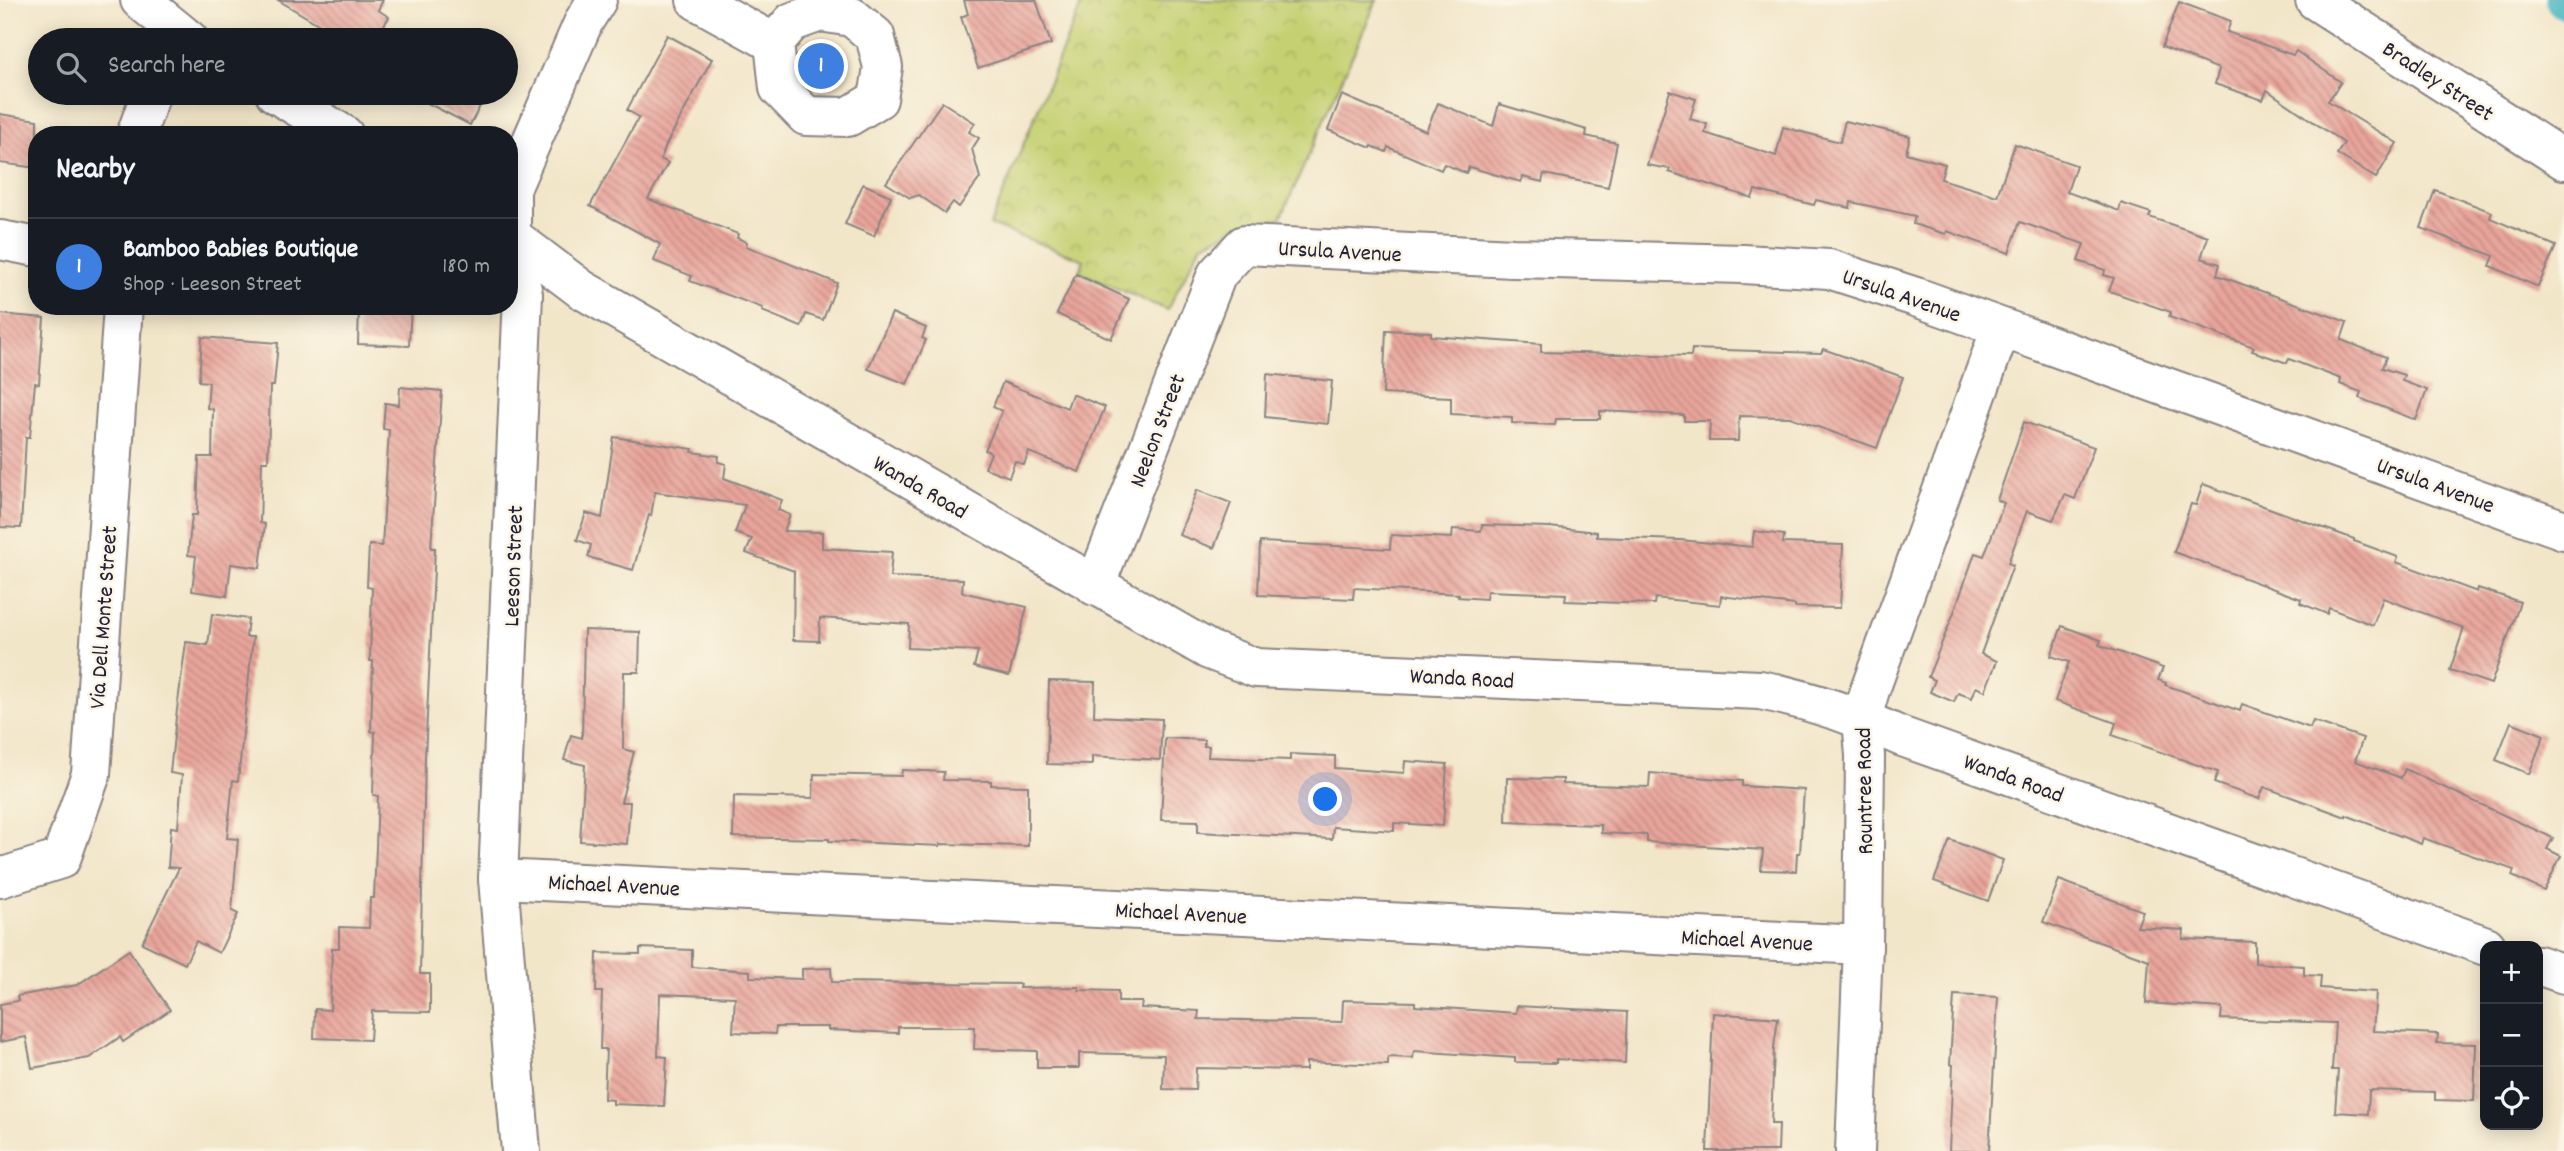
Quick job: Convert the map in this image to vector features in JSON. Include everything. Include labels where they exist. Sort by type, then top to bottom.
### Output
[{"type":"street","points":[[140,0],[173,28]]},
{"type":"street","name":"Leeson Street","points":[[518,173],[584,21],[597,0]]},
{"type":"street","points":[[696,0],[774,43]]},
{"type":"street","name":"Bradley Street","points":[[2315,0],[2564,160]]},
{"type":"street","points":[[139,126],[147,105]]},
{"type":"street","points":[[295,105],[329,126]]},
{"type":"street","points":[[0,240],[28,245]]},
{"type":"street","name":"Wanda Road","points":[[518,242],[581,289],[1095,586],[1209,650],[1256,667],[1760,690],[1805,699],[1862,718],[1900,736],[2480,944]]},
{"type":"street","name":"Ursula Avenue","points":[[1217,274],[1244,245],[1829,270],[1916,297],[2564,530]]},
{"type":"street","name":"Leeson Street","points":[[518,271],[523,293],[498,878],[521,1151]]},
{"type":"street","name":"Neelon Street","points":[[1095,586],[1217,274]]},
{"type":"street","name":"Via Dell Monte Street","points":[[0,878],[61,859],[91,774],[122,315]]},
{"type":"street","name":"Rountree Road","points":[[1855,1151],[1863,945],[1865,756],[1862,718],[2001,328]]},
{"type":"street","name":"Michael Avenue","points":[[498,878],[1863,945]]},
{"type":"street","points":[[2543,967],[2564,974]]},
{"type":"green space","points":[[1083,0],[1377,0],[1281,218],[1246,224],[1202,244],[1167,310],[1079,272],[1084,260],[990,225]]},
{"type":"building","points":[[278,0],[383,0],[378,10],[389,17],[382,28],[325,28]]},
{"type":"building","points":[[964,0],[1036,0],[1051,44],[978,68],[961,17],[968,14]]},
{"type":"building","points":[[2179,2],[2231,21],[2227,32],[2293,55],[2296,51],[2341,82],[2328,101],[2397,143],[2376,178],[2337,154],[2344,143],[2267,90],[2263,100],[2215,84],[2219,69],[2162,47]]},
{"type":"building","points":[[667,35],[712,59],[666,145],[661,159],[668,163],[648,199],[738,234],[737,238],[747,242],[746,246],[837,283],[823,320],[806,314],[801,327],[762,311],[763,308],[690,281],[692,276],[654,261],[660,244],[590,206],[639,117],[627,110]]},
{"type":"building","points":[[1670,91],[1696,99],[1690,119],[1707,124],[1705,133],[1776,156],[1783,127],[1840,142],[1845,121],[1910,136],[1906,153],[1945,164],[1941,179],[1997,196],[2015,144],[2076,165],[2067,192],[2119,211],[2121,203],[2151,213],[2149,217],[2208,237],[2201,258],[2220,264],[2217,275],[2347,322],[2341,340],[2386,357],[2382,368],[2404,375],[2402,381],[2427,390],[2416,420],[2359,398],[2361,392],[2340,384],[2341,379],[2289,359],[2287,363],[2252,351],[2254,347],[2169,317],[2171,312],[2109,291],[2114,278],[2104,275],[2105,270],[2078,261],[2084,244],[2020,222],[2009,253],[1947,231],[1946,234],[1913,224],[1915,216],[1851,202],[1850,208],[1816,200],[1814,205],[1755,190],[1752,198],[1669,172],[1670,169],[1647,165]]},
{"type":"building","points":[[1342,95],[1426,131],[1438,103],[1493,126],[1499,104],[1587,130],[1586,136],[1617,143],[1608,187],[1544,174],[1542,182],[1523,177],[1521,182],[1469,167],[1466,173],[1444,164],[1441,170],[1388,147],[1386,152],[1372,146],[1371,148],[1328,130]]},
{"type":"building","points":[[942,102],[975,123],[969,132],[979,138],[972,149],[980,178],[959,207],[953,202],[945,213],[919,195],[910,198],[886,183]]},
{"type":"building","points":[[431,105],[481,105],[470,125]]},
{"type":"building","points":[[0,114],[37,120],[37,126],[28,126],[28,167],[0,163]]},
{"type":"building","points":[[863,184],[891,196],[874,236],[845,224]]},
{"type":"building","points":[[2435,190],[2492,212],[2490,218],[2556,246],[2538,287],[2490,266],[2494,256],[2421,228]]},
{"type":"building","points":[[1076,274],[1129,299],[1111,339],[1057,314]]},
{"type":"building","points":[[892,313],[926,328],[922,338],[926,340],[907,384],[868,369]]},
{"type":"building","points":[[0,314],[44,318],[39,384],[35,383],[30,437],[26,437],[21,528],[0,527]]},
{"type":"building","points":[[359,315],[411,315],[409,346],[358,344]]},
{"type":"building","points":[[1386,330],[1541,344],[1541,352],[1691,356],[1692,349],[1821,353],[1823,349],[1903,377],[1877,448],[1790,417],[1739,416],[1738,441],[1709,441],[1710,421],[1684,421],[1684,415],[1600,411],[1600,419],[1556,419],[1555,425],[1512,423],[1512,417],[1451,414],[1451,397],[1383,394]]},
{"type":"building","points":[[202,337],[278,343],[274,386],[270,386],[268,461],[262,461],[260,523],[265,524],[260,568],[231,564],[227,596],[192,591],[196,556],[188,555],[192,515],[197,515],[199,457],[212,457],[213,409],[207,408],[209,382],[199,381]]},
{"type":"building","points":[[1267,374],[1332,381],[1328,424],[1265,417]]},
{"type":"building","points":[[1003,382],[1067,408],[1072,394],[1105,407],[1079,472],[1029,452],[1024,465],[1015,461],[1009,477],[985,468],[991,453],[985,450],[1002,411],[993,407]]},
{"type":"building","points":[[400,387],[442,391],[431,548],[435,548],[425,758],[420,974],[430,974],[430,1012],[372,1011],[370,1040],[314,1038],[315,1009],[330,1010],[332,948],[339,948],[339,927],[369,928],[370,898],[374,898],[378,796],[373,795],[375,732],[371,731],[373,661],[370,661],[372,588],[367,587],[369,545],[382,546],[389,430],[383,429],[385,403],[399,405]]},
{"type":"building","points":[[2024,422],[2094,447],[2075,499],[2065,495],[2053,520],[2027,511],[2008,563],[2013,565],[1981,654],[1997,661],[1985,691],[1976,687],[1972,698],[1958,693],[1954,702],[1930,692],[1935,680],[1928,677],[1975,553],[1984,556],[2004,503],[1997,500]]},
{"type":"building","points":[[614,437],[693,449],[692,452],[719,456],[718,462],[726,464],[724,478],[782,500],[778,510],[790,515],[784,531],[822,532],[822,548],[892,552],[890,577],[963,579],[962,592],[1027,607],[1009,676],[974,667],[978,651],[908,648],[909,624],[820,618],[819,641],[793,640],[794,571],[746,553],[752,539],[735,533],[745,505],[655,492],[651,516],[649,515],[633,570],[588,557],[591,545],[577,540],[586,513],[602,518]]},
{"type":"building","points":[[2203,484],[2354,539],[2398,557],[2396,562],[2477,592],[2478,588],[2520,602],[2491,684],[2450,670],[2464,628],[2383,598],[2373,625],[2329,608],[2327,614],[2300,603],[2301,599],[2174,552],[2191,504],[2196,505]]},
{"type":"building","points":[[1197,490],[1231,503],[1214,548],[1179,535]]},
{"type":"building","points":[[1482,525],[1549,527],[1597,532],[1597,537],[1680,540],[1752,547],[1754,531],[1784,535],[1783,543],[1843,545],[1840,608],[1795,607],[1721,596],[1720,605],[1655,598],[1654,604],[1565,601],[1566,594],[1487,591],[1486,599],[1458,597],[1459,594],[1354,588],[1353,599],[1258,595],[1260,542],[1390,549],[1391,535],[1452,538],[1453,529],[1481,531]]},
{"type":"building","points":[[212,614],[248,619],[246,637],[253,637],[238,781],[233,780],[227,838],[238,839],[232,911],[238,914],[219,953],[196,941],[185,964],[142,943],[179,868],[168,867],[171,827],[178,828],[182,775],[170,773],[176,717],[186,642],[208,645]]},
{"type":"building","points":[[2062,626],[2101,640],[2099,645],[2163,668],[2158,680],[2166,683],[2165,685],[2240,711],[2242,704],[2310,728],[2313,721],[2363,738],[2355,761],[2401,778],[2405,769],[2553,838],[2547,849],[2561,856],[2544,891],[2512,876],[2514,870],[2423,838],[2421,844],[2264,787],[2259,799],[2214,783],[2218,772],[2112,735],[2116,723],[2055,701],[2069,662],[2051,656]]},
{"type":"building","points":[[584,630],[640,632],[639,672],[624,672],[623,749],[634,752],[621,802],[630,802],[627,844],[580,841],[585,765],[564,760],[571,735],[582,738]]},
{"type":"building","points":[[1049,681],[1095,682],[1094,716],[1162,719],[1160,760],[1092,756],[1092,765],[1047,764]]},
{"type":"building","points":[[2511,722],[2544,735],[2529,774],[2496,760]]},
{"type":"building","points":[[1165,738],[1204,740],[1204,746],[1209,746],[1208,757],[1290,760],[1290,754],[1335,756],[1335,768],[1404,773],[1405,761],[1447,764],[1443,826],[1394,823],[1394,831],[1333,827],[1332,839],[1198,832],[1198,821],[1161,820]]},
{"type":"building","points":[[902,770],[944,772],[943,780],[991,781],[991,785],[1028,786],[1028,846],[940,846],[829,839],[733,837],[734,796],[813,798],[814,774],[901,776]]},
{"type":"building","points":[[1650,773],[1742,781],[1742,786],[1804,790],[1800,853],[1797,853],[1796,871],[1761,870],[1763,850],[1647,842],[1647,835],[1601,833],[1601,825],[1506,822],[1507,778],[1563,779],[1563,784],[1649,787]]},
{"type":"building","points":[[1950,840],[2003,860],[1988,901],[1934,881]]},
{"type":"building","points":[[2059,880],[2143,911],[2137,927],[2184,930],[2183,939],[2255,942],[2255,963],[2304,966],[2304,975],[2321,976],[2320,988],[2376,992],[2373,1031],[2438,1034],[2437,1043],[2476,1044],[2474,1101],[2435,1100],[2435,1092],[2369,1090],[2368,1114],[2335,1112],[2338,1070],[2332,1070],[2335,1023],[2221,1019],[2222,1008],[2146,1003],[2149,960],[2043,922]]},
{"type":"building","points":[[640,948],[692,950],[692,967],[750,971],[750,977],[802,979],[802,969],[831,968],[832,982],[1020,984],[1019,988],[1079,987],[1079,990],[1118,991],[1118,1002],[1142,1002],[1141,1008],[1199,1011],[1198,1019],[1342,1022],[1343,1000],[1415,1002],[1415,1006],[1516,1013],[1517,1006],[1627,1012],[1625,1063],[1556,1059],[1556,1063],[1515,1062],[1515,1058],[1414,1051],[1413,1058],[1388,1057],[1388,1065],[1306,1062],[1306,1070],[1196,1068],[1195,1090],[1163,1089],[1164,1055],[1079,1053],[1079,1068],[1037,1068],[1037,1051],[974,1049],[975,1027],[898,1027],[898,1033],[828,1030],[828,1027],[776,1027],[775,1034],[733,1032],[735,997],[660,994],[658,1056],[667,1057],[664,1106],[613,1104],[613,1100],[604,1099],[606,1049],[600,1049],[602,992],[596,992],[597,953],[640,954]]},
{"type":"building","points":[[129,950],[170,1010],[123,1042],[120,1037],[89,1058],[32,1068],[26,1037],[0,1042],[0,1004],[18,1001],[17,996],[77,985]]},
{"type":"building","points":[[1954,995],[1998,997],[1989,1151],[1949,1151]]},
{"type":"building","points":[[1713,1013],[1778,1018],[1771,1124],[1779,1124],[1778,1151],[1707,1151]]},
{"type":"place","name":"Bamboo Babies Boutique","points":[[821,66]]}]
